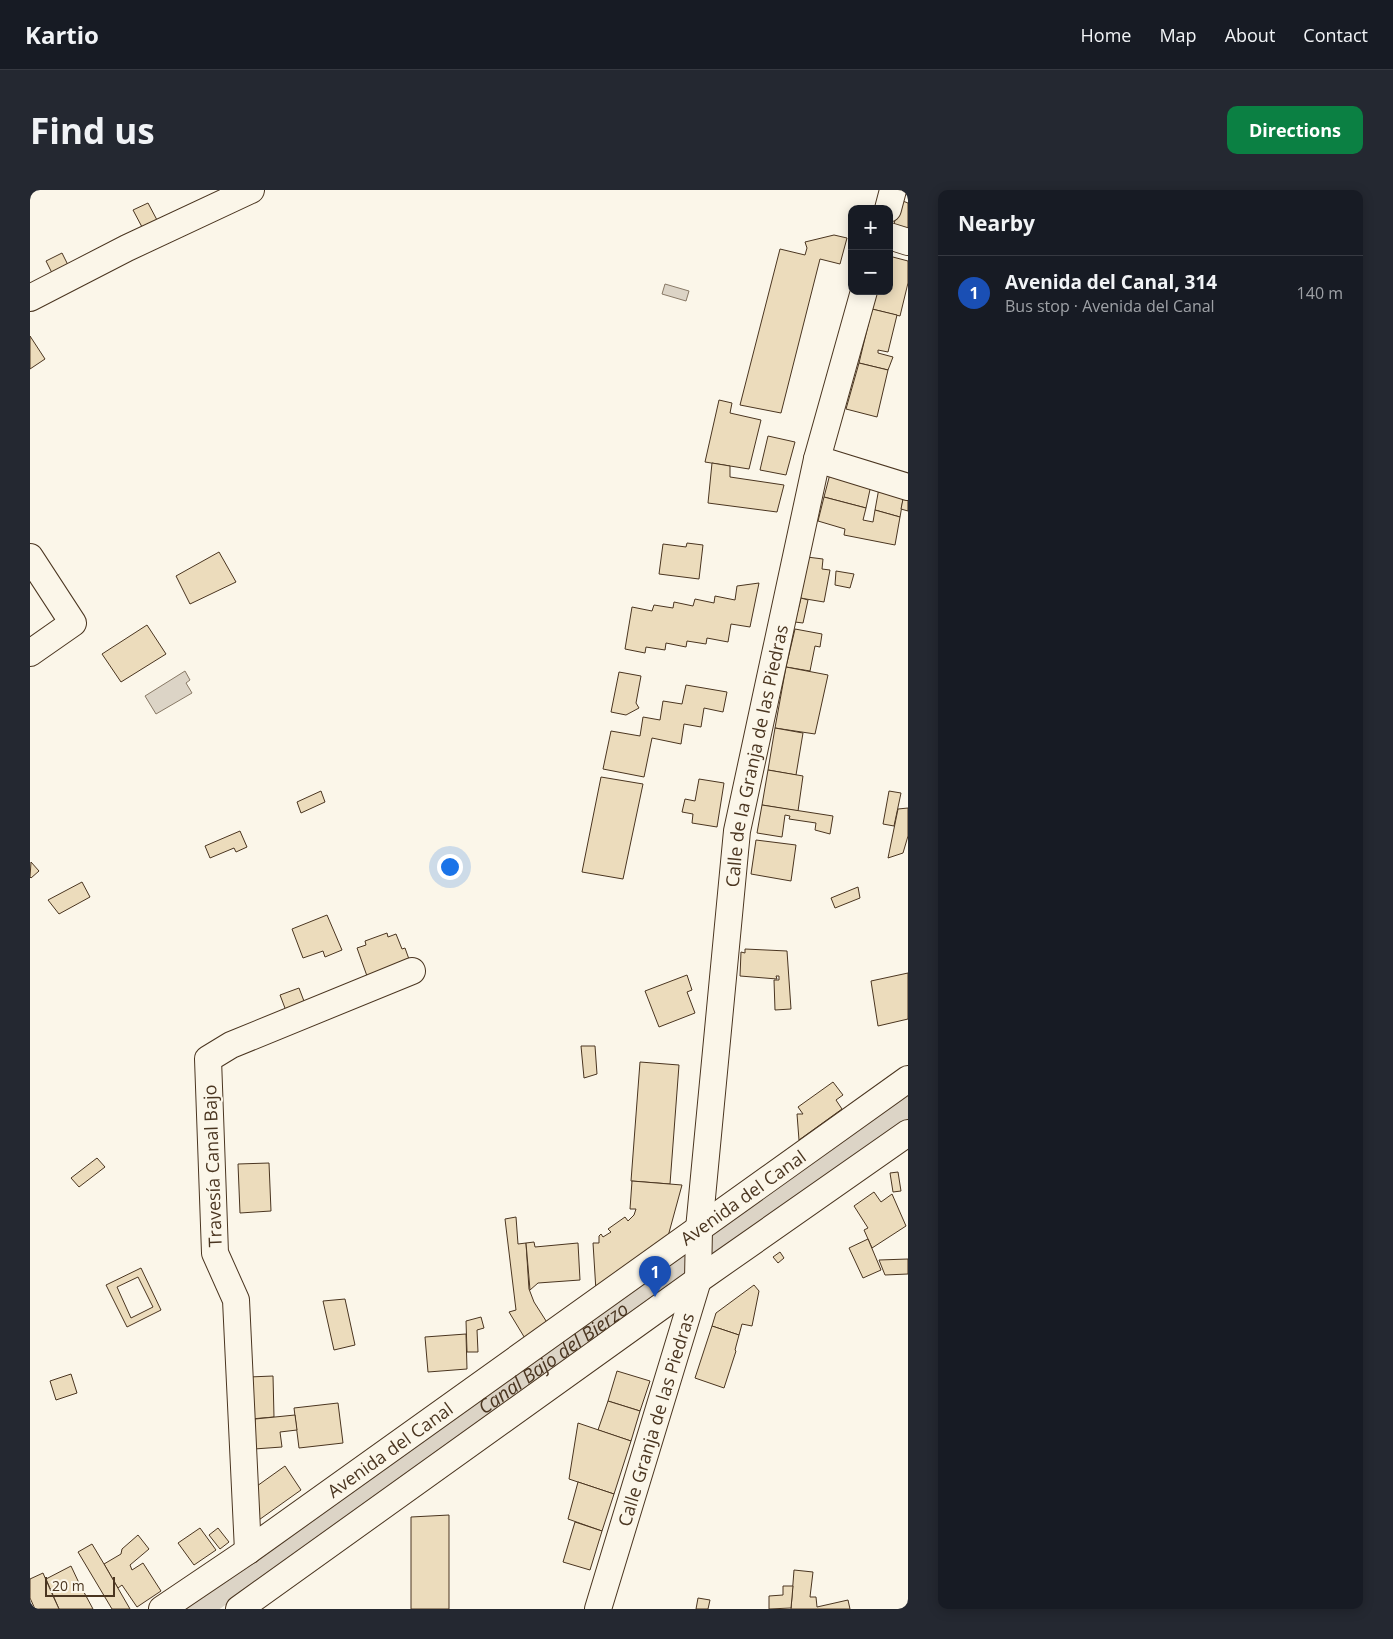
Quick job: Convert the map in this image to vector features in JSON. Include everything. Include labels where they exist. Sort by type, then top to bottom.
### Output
[{"type":"street","points":[[30,298],[127,248],[251,190]]},
{"type":"street","points":[[889,205],[893,190]]},
{"type":"street","points":[[893,237],[908,242]]},
{"type":"street","name":"Calle de la Granja de las Piedras","points":[[699,1229],[737,831],[817,459],[863,295]]},
{"type":"street","points":[[817,459],[908,486]]},
{"type":"street","points":[[30,557],[73,623],[30,653]]},
{"type":"street","name":"Travesía Canal Bajo","points":[[248,1551],[236,1300],[215,1253],[208,1059],[231,1045],[412,971]]},
{"type":"street","name":"Avenida del Canal","points":[[162,1609],[248,1551],[908,1079]]},
{"type":"street","points":[[239,1609],[698,1280],[908,1133]]},
{"type":"street","name":"Calle Granja de las Piedras","points":[[598,1609],[698,1280],[699,1229]]},
{"type":"shaded area","points":[[665,284],[689,291],[686,301],[662,294]]},
{"type":"shaded area","points":[[185,671],[190,680],[186,683],[192,693],[156,714],[145,696]]},
{"type":"building","points":[[900,200],[908,203],[908,231],[893,228]]},
{"type":"building","points":[[148,203],[157,220],[142,227],[133,210]]},
{"type":"building","points":[[834,235],[847,238],[840,264],[820,259],[781,413],[740,405],[780,249],[805,255],[807,248],[805,242]]},
{"type":"building","points":[[62,253],[69,267],[53,275],[46,261]]},
{"type":"building","points":[[893,257],[908,261],[908,283],[900,316],[872,309],[876,295],[893,295]]},
{"type":"building","points":[[872,309],[897,315],[888,352],[878,350],[878,353],[893,357],[888,370],[859,363]]},
{"type":"building","points":[[30,336],[45,359],[30,369]]},
{"type":"building","points":[[859,363],[888,370],[877,417],[846,409]]},
{"type":"building","points":[[719,400],[732,403],[730,413],[761,420],[749,469],[705,462]]},
{"type":"building","points":[[768,436],[795,442],[786,475],[760,470]]},
{"type":"building","points":[[712,463],[730,466],[730,477],[784,485],[777,512],[708,503]]},
{"type":"building","points":[[830,474],[871,485],[866,508],[824,497]]},
{"type":"building","points":[[879,488],[904,494],[900,517],[875,510]]},
{"type":"building","points":[[904,494],[908,495],[908,511],[901,509]]},
{"type":"building","points":[[824,497],[866,508],[863,520],[873,522],[875,510],[900,517],[895,545],[844,535],[845,529],[818,521]]},
{"type":"building","points":[[687,543],[703,545],[699,579],[659,574],[663,544],[686,547]]},
{"type":"building","points":[[219,552],[236,582],[190,604],[176,576]]},
{"type":"building","points":[[807,557],[823,559],[822,569],[830,570],[824,602],[800,598]]},
{"type":"building","points":[[836,571],[854,574],[850,588],[835,585]]},
{"type":"building","points":[[759,583],[750,627],[731,624],[728,642],[707,638],[706,644],[687,641],[686,647],[666,643],[665,650],[646,647],[645,653],[625,649],[632,607],[652,611],[654,605],[673,608],[674,602],[693,606],[695,599],[714,603],[715,596],[735,600],[737,586]]},
{"type":"building","points":[[801,598],[808,600],[803,623],[795,622]]},
{"type":"building","points":[[147,625],[166,654],[121,682],[102,654]]},
{"type":"building","points":[[795,629],[822,634],[820,647],[815,646],[810,671],[786,667]]},
{"type":"building","points":[[786,667],[828,675],[815,734],[775,728]]},
{"type":"building","points":[[619,672],[641,676],[636,703],[639,708],[626,715],[611,712]]},
{"type":"building","points":[[686,685],[727,692],[723,712],[704,708],[701,727],[684,724],[681,744],[652,738],[644,777],[603,769],[611,731],[640,736],[643,717],[660,720],[663,701],[682,704]]},
{"type":"building","points":[[775,728],[803,733],[796,775],[768,770]]},
{"type":"building","points":[[768,770],[803,776],[798,811],[762,805]]},
{"type":"building","points":[[601,777],[643,784],[623,879],[582,872]]},
{"type":"building","points":[[699,779],[724,783],[717,827],[692,823],[693,814],[682,812],[685,799],[695,801]]},
{"type":"building","points":[[321,791],[325,802],[301,813],[297,802]]},
{"type":"building","points":[[889,791],[901,793],[894,826],[883,824]]},
{"type":"building","points":[[762,805],[833,816],[830,834],[815,830],[816,823],[789,819],[790,816],[785,815],[782,837],[757,833]]},
{"type":"building","points":[[908,808],[908,836],[903,853],[888,858],[898,809]]},
{"type":"building","points":[[240,831],[247,847],[236,852],[234,848],[210,858],[205,846]]},
{"type":"building","points":[[756,840],[796,845],[791,881],[751,874]]},
{"type":"building","points":[[31,862],[39,871],[31,878],[30,877]]},
{"type":"building","points":[[82,882],[90,897],[59,914],[48,900]]},
{"type":"building","points":[[858,887],[860,898],[835,908],[831,898]]},
{"type":"building","points":[[327,915],[342,950],[325,957],[323,951],[303,958],[292,929]]},
{"type":"building","points":[[387,933],[388,937],[396,934],[402,949],[405,948],[410,962],[367,976],[357,948],[366,945],[365,941]]},
{"type":"building","points":[[745,949],[787,951],[791,1009],[775,1010],[774,980],[779,980],[779,976],[776,976],[777,979],[740,976],[741,952],[745,953]]},
{"type":"building","points":[[908,973],[908,1019],[878,1026],[871,981]]},
{"type":"building","points":[[687,975],[692,990],[687,992],[695,1013],[659,1027],[645,991]]},
{"type":"building","points":[[299,988],[307,1009],[288,1016],[280,995]]},
{"type":"building","points":[[581,1046],[595,1046],[597,1074],[584,1078]]},
{"type":"building","points":[[640,1062],[679,1065],[670,1184],[631,1181]]},
{"type":"building","points":[[833,1082],[843,1095],[836,1100],[842,1109],[799,1140],[797,1114],[803,1114],[798,1107]]},
{"type":"building","points":[[97,1158],[105,1167],[79,1187],[71,1178]]},
{"type":"building","points":[[269,1163],[271,1211],[240,1213],[238,1164]]},
{"type":"building","points":[[898,1172],[901,1191],[893,1192],[890,1173]]},
{"type":"building","points":[[632,1181],[682,1185],[667,1240],[596,1291],[593,1243],[599,1243],[599,1236],[601,1234],[603,1237],[611,1232],[608,1229],[625,1217],[628,1221],[634,1215],[636,1209],[630,1209]]},
{"type":"building","points":[[874,1192],[881,1202],[892,1194],[906,1226],[872,1248],[864,1230],[868,1228],[854,1206]]},
{"type":"building","points":[[516,1217],[518,1244],[526,1243],[529,1289],[534,1302],[548,1324],[526,1340],[509,1312],[516,1310],[505,1219]]},
{"type":"building","points":[[868,1239],[881,1270],[863,1278],[849,1248]]},
{"type":"building","points":[[534,1242],[535,1247],[578,1243],[580,1280],[538,1283],[530,1290],[526,1243]]},
{"type":"building","points":[[780,1252],[784,1258],[778,1263],[773,1257]]},
{"type":"building","points":[[908,1259],[908,1274],[885,1275],[879,1260]]},
{"type":"building","points":[[141,1268],[161,1310],[127,1327],[106,1285]],"holes":[[[138,1277],[153,1307],[131,1318],[117,1287]]]},
{"type":"building","points":[[754,1285],[759,1291],[752,1326],[742,1324],[739,1335],[712,1326],[716,1313]]},
{"type":"building","points":[[345,1299],[355,1345],[334,1350],[323,1301]]},
{"type":"building","points":[[481,1317],[484,1328],[477,1330],[478,1352],[467,1352],[466,1321]]},
{"type":"building","points":[[712,1326],[739,1335],[724,1388],[695,1378]]},
{"type":"building","points":[[466,1334],[467,1369],[428,1372],[425,1337]]},
{"type":"building","points":[[617,1371],[650,1381],[640,1411],[608,1401]]},
{"type":"building","points":[[71,1374],[77,1393],[56,1400],[50,1381]]},
{"type":"building","points":[[273,1376],[274,1417],[251,1419],[249,1377]]},
{"type":"building","points":[[608,1401],[640,1411],[631,1441],[598,1430]]},
{"type":"building","points":[[338,1403],[343,1443],[299,1448],[294,1408]]},
{"type":"building","points":[[295,1415],[297,1430],[280,1432],[282,1447],[254,1449],[255,1419]]},
{"type":"building","points":[[578,1423],[631,1441],[614,1494],[569,1479]]},
{"type":"building","points":[[285,1466],[301,1490],[256,1522],[257,1486]]},
{"type":"building","points":[[578,1482],[614,1494],[602,1531],[568,1519]]},
{"type":"building","points":[[449,1515],[449,1609],[411,1609],[411,1517]]},
{"type":"building","points":[[575,1522],[602,1531],[590,1570],[563,1562]]},
{"type":"building","points":[[200,1528],[216,1550],[194,1565],[178,1543]]},
{"type":"building","points":[[218,1528],[229,1542],[220,1549],[209,1535]]},
{"type":"building","points":[[138,1535],[149,1549],[130,1565],[132,1570],[143,1563],[161,1591],[137,1607],[122,1585],[118,1588],[104,1564],[121,1554],[122,1549]]},
{"type":"building","points":[[92,1544],[130,1609],[112,1609],[78,1552]]},
{"type":"building","points":[[71,1566],[93,1609],[59,1609],[46,1579]]},
{"type":"building","points":[[794,1570],[813,1572],[810,1597],[816,1597],[817,1607],[848,1600],[850,1609],[791,1609]]},
{"type":"building","points":[[43,1573],[59,1609],[35,1609],[30,1598],[30,1579]]},
{"type":"building","points":[[783,1586],[793,1586],[791,1608],[769,1609],[769,1596],[783,1595]]},
{"type":"building","points":[[698,1598],[710,1600],[708,1609],[696,1609]]},
{"type":"waterway","name":"Canal Bajo del Bierzo","points":[[198,1609],[908,1107]]},
{"type":"place","name":"Avenida del Canal, 314","points":[[655,1297]]}]
